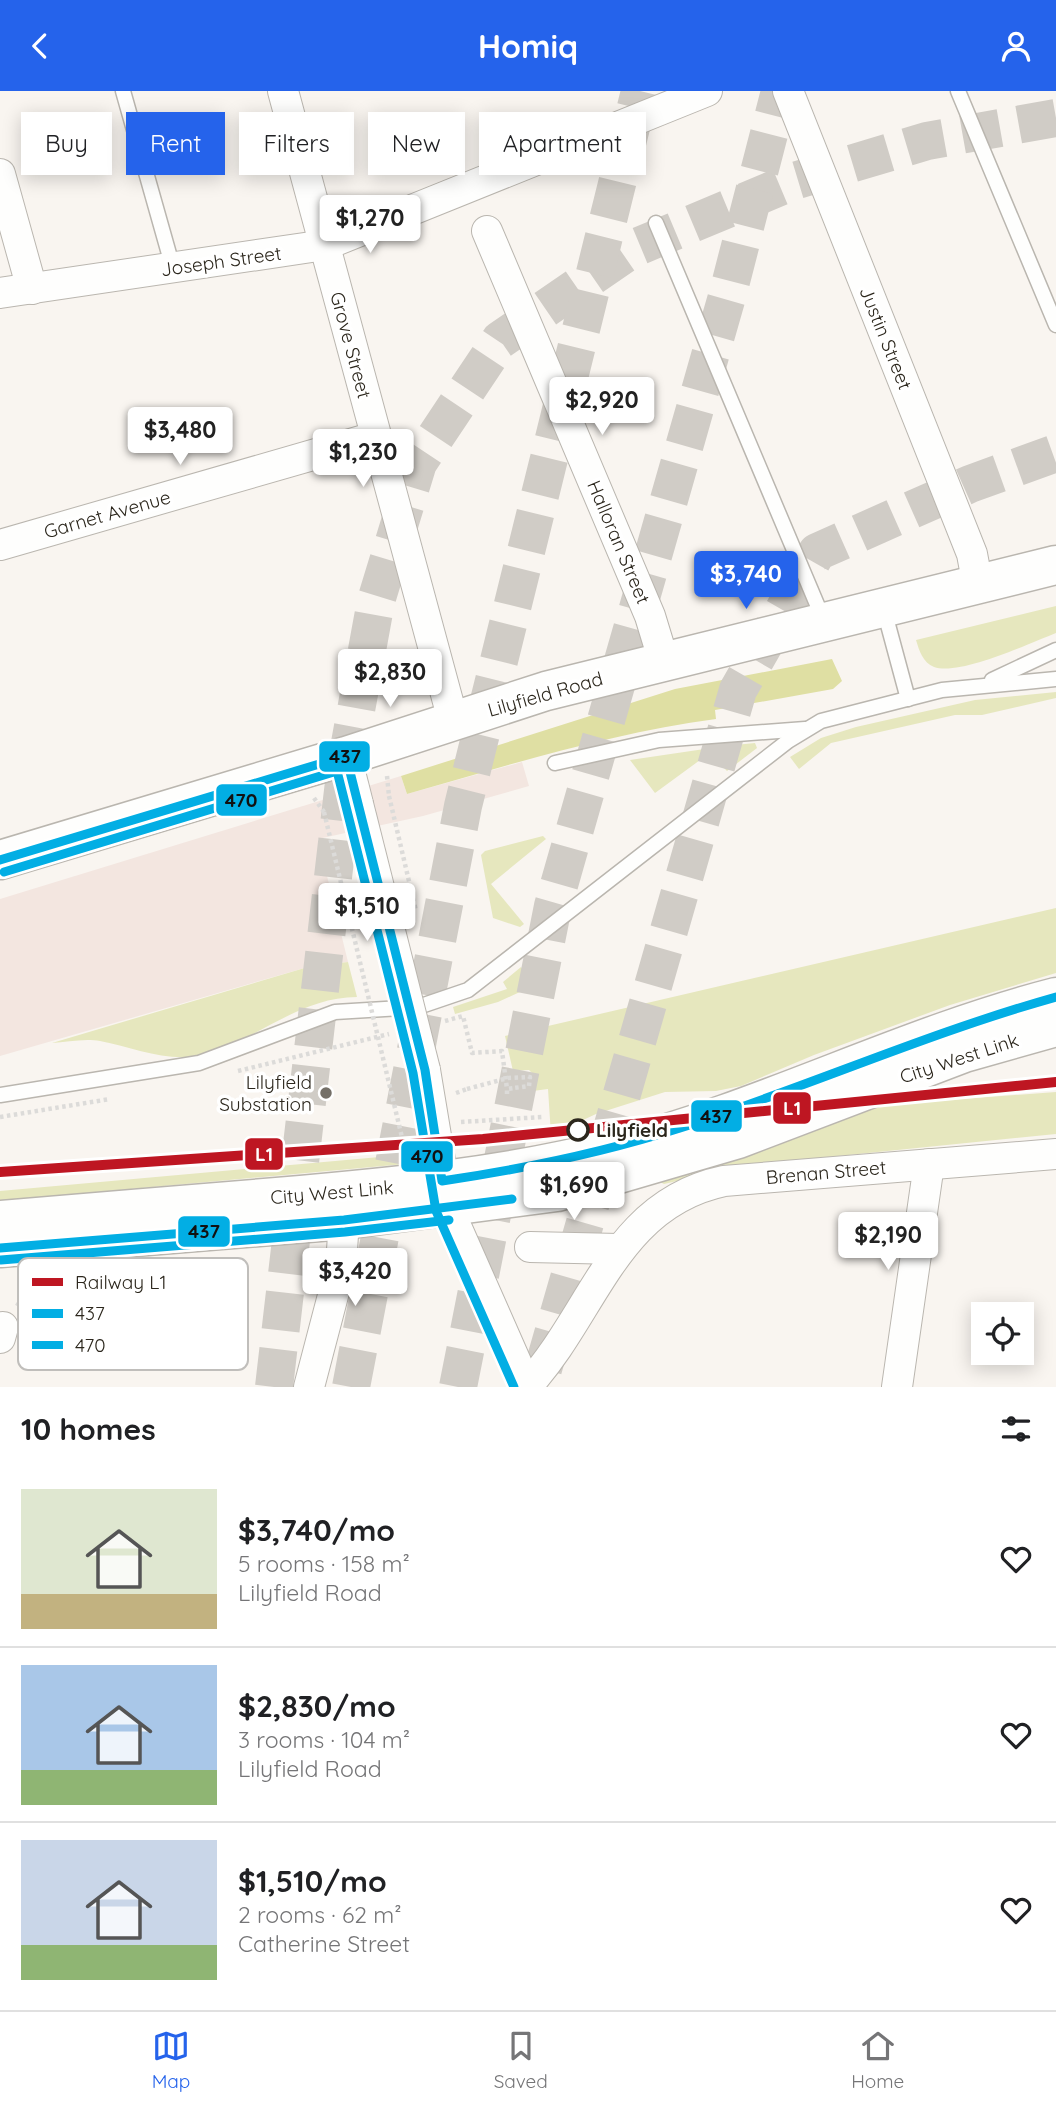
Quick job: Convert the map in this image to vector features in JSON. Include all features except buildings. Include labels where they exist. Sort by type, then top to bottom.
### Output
[{"type":"main road","name":"Lilyfield Road","points":[[0,860],[346,756],[545,691],[1056,565]]},
{"type":"main road","name":"City West Link","points":[[0,1220],[442,1180],[522,1169],[614,1148],[715,1117],[862,1060],[995,1013],[1056,997]]},
{"type":"main road","name":"City West Link","points":[[0,1248],[344,1220],[442,1180],[557,1192],[738,1139],[964,1053],[1056,1027]]},
{"type":"street","name":"Grove Street","points":[[283,91],[453,720]]},
{"type":"street","name":"Joseph Street","points":[[0,293],[325,245],[706,91]]},
{"type":"street","name":"Justin Street","points":[[788,91],[972,554],[978,586]]},
{"type":"street","points":[[0,174],[32,289]]},
{"type":"street","name":"Halloran Street","points":[[487,231],[650,616],[664,662]]},
{"type":"street","name":"Garnet Avenue","points":[[0,545],[375,437]]},
{"type":"street","points":[[346,756],[425,1070],[442,1180],[527,1387]]},
{"type":"street","name":"Brenan Street","points":[[527,1387],[553,1357],[579,1310],[619,1249],[668,1203],[710,1184],[1056,1154]]},
{"type":"street","points":[[897,1387],[929,1164]]},
{"type":"street","points":[[309,1387],[341,1265],[344,1220]]},
{"type":"street","points":[[530,1247],[619,1249]]},
{"type":"lane","points":[[123,91],[173,268]]},
{"type":"lane","points":[[958,91],[1056,325]]},
{"type":"lane","points":[[656,223],[825,622]]},
{"type":"lane","points":[[884,608],[908,699]]},
{"type":"lane","points":[[984,684],[1056,650]]},
{"type":"lane","points":[[0,1095],[199,1063],[335,1012],[418,1007],[468,990],[788,741],[821,720],[984,684],[1056,678]]},
{"type":"lane","points":[[555,763],[659,740],[810,728]]},
{"type":"path","points":[[389,796],[386,778],[388,774],[399,771]]},
{"type":"path","points":[[303,799],[316,797],[324,812],[406,1154]]},
{"type":"path","points":[[456,1094],[508,1078],[530,1077],[529,1086],[507,1091],[502,1051],[472,1053],[471,1048]]},
{"type":"path","points":[[461,1122],[542,1117]]},
{"type":"shaded area","points":[[522,762],[529,786],[423,816],[318,839],[348,962],[308,967],[0,1056],[0,899],[401,776],[407,794]]},
{"type":"green space","points":[[1056,606],[1056,633],[977,663],[946,669],[934,667],[924,659],[916,640]]},
{"type":"green space","points":[[832,659],[842,681],[833,689],[715,710],[716,719],[599,741],[407,794],[401,776],[675,689]]},
{"type":"green space","points":[[1056,692],[1056,698],[982,715],[955,715],[831,743],[799,769],[790,757],[821,738],[856,727],[975,700]]},
{"type":"green space","points":[[755,743],[757,748],[727,771],[723,767],[730,762],[730,750],[735,745]]},
{"type":"green space","points":[[718,747],[725,754],[717,759],[711,752],[655,793],[630,760]]},
{"type":"green space","points":[[543,836],[546,839],[491,884],[524,924],[520,927],[493,918],[481,855],[485,851]]},
{"type":"green space","points":[[1056,908],[1056,973],[950,1005],[814,1055],[741,1086],[716,1091],[665,1092],[596,1114],[551,1135],[548,1089],[525,1092],[534,1088],[534,1075],[529,1070],[513,1071],[505,1036]]},
{"type":"green space","points":[[348,962],[357,997],[317,1004],[207,1054],[193,1057],[166,1056],[94,1040],[52,1043],[308,967]]},
{"type":"green space","points":[[521,967],[535,985],[498,1002],[455,1014],[453,1007],[507,989],[503,982]]},
{"type":"green space","points":[[1056,1092],[1056,1134],[741,1166],[664,1184],[658,1181],[867,1106]]},
{"type":"green space","points":[[402,1155],[405,1164],[0,1201],[0,1191]]},
{"type":"tunnel","points":[[351,1387],[463,806],[640,91]]},
{"type":"tunnel","points":[[458,1387],[553,906],[728,293],[780,91]]},
{"type":"tunnel","points":[[274,1387],[346,765],[376,601],[418,463],[500,340],[632,249],[794,181],[927,141],[1056,118]]},
{"type":"tunnel","points":[[543,1369],[738,690],[817,552],[970,484],[1056,453]]},
{"type":"rail line","name":"L1","points":[[0,1172],[483,1139],[1056,1082]]},
{"type":"transit line","name":"437","points":[[0,860],[346,756],[425,1070],[442,1181],[562,1159],[651,1137],[961,1027],[1056,997]]},
{"type":"transit line","name":"470","points":[[4,872],[337,771],[413,1073],[436,1211],[514,1387]]},
{"type":"transit line","name":"437","points":[[0,1248],[344,1220],[512,1199]]},
{"type":"transit line","name":"470","points":[[26,1258],[345,1232],[449,1220]]},
{"type":"transit line","name":"470","points":[[1,1260],[18,1259]]},
{"type":"place","name":"Lilyfield Substation","points":[[326,1093]]},
{"type":"place","name":"Lilyfield","points":[[578,1130]]}]
